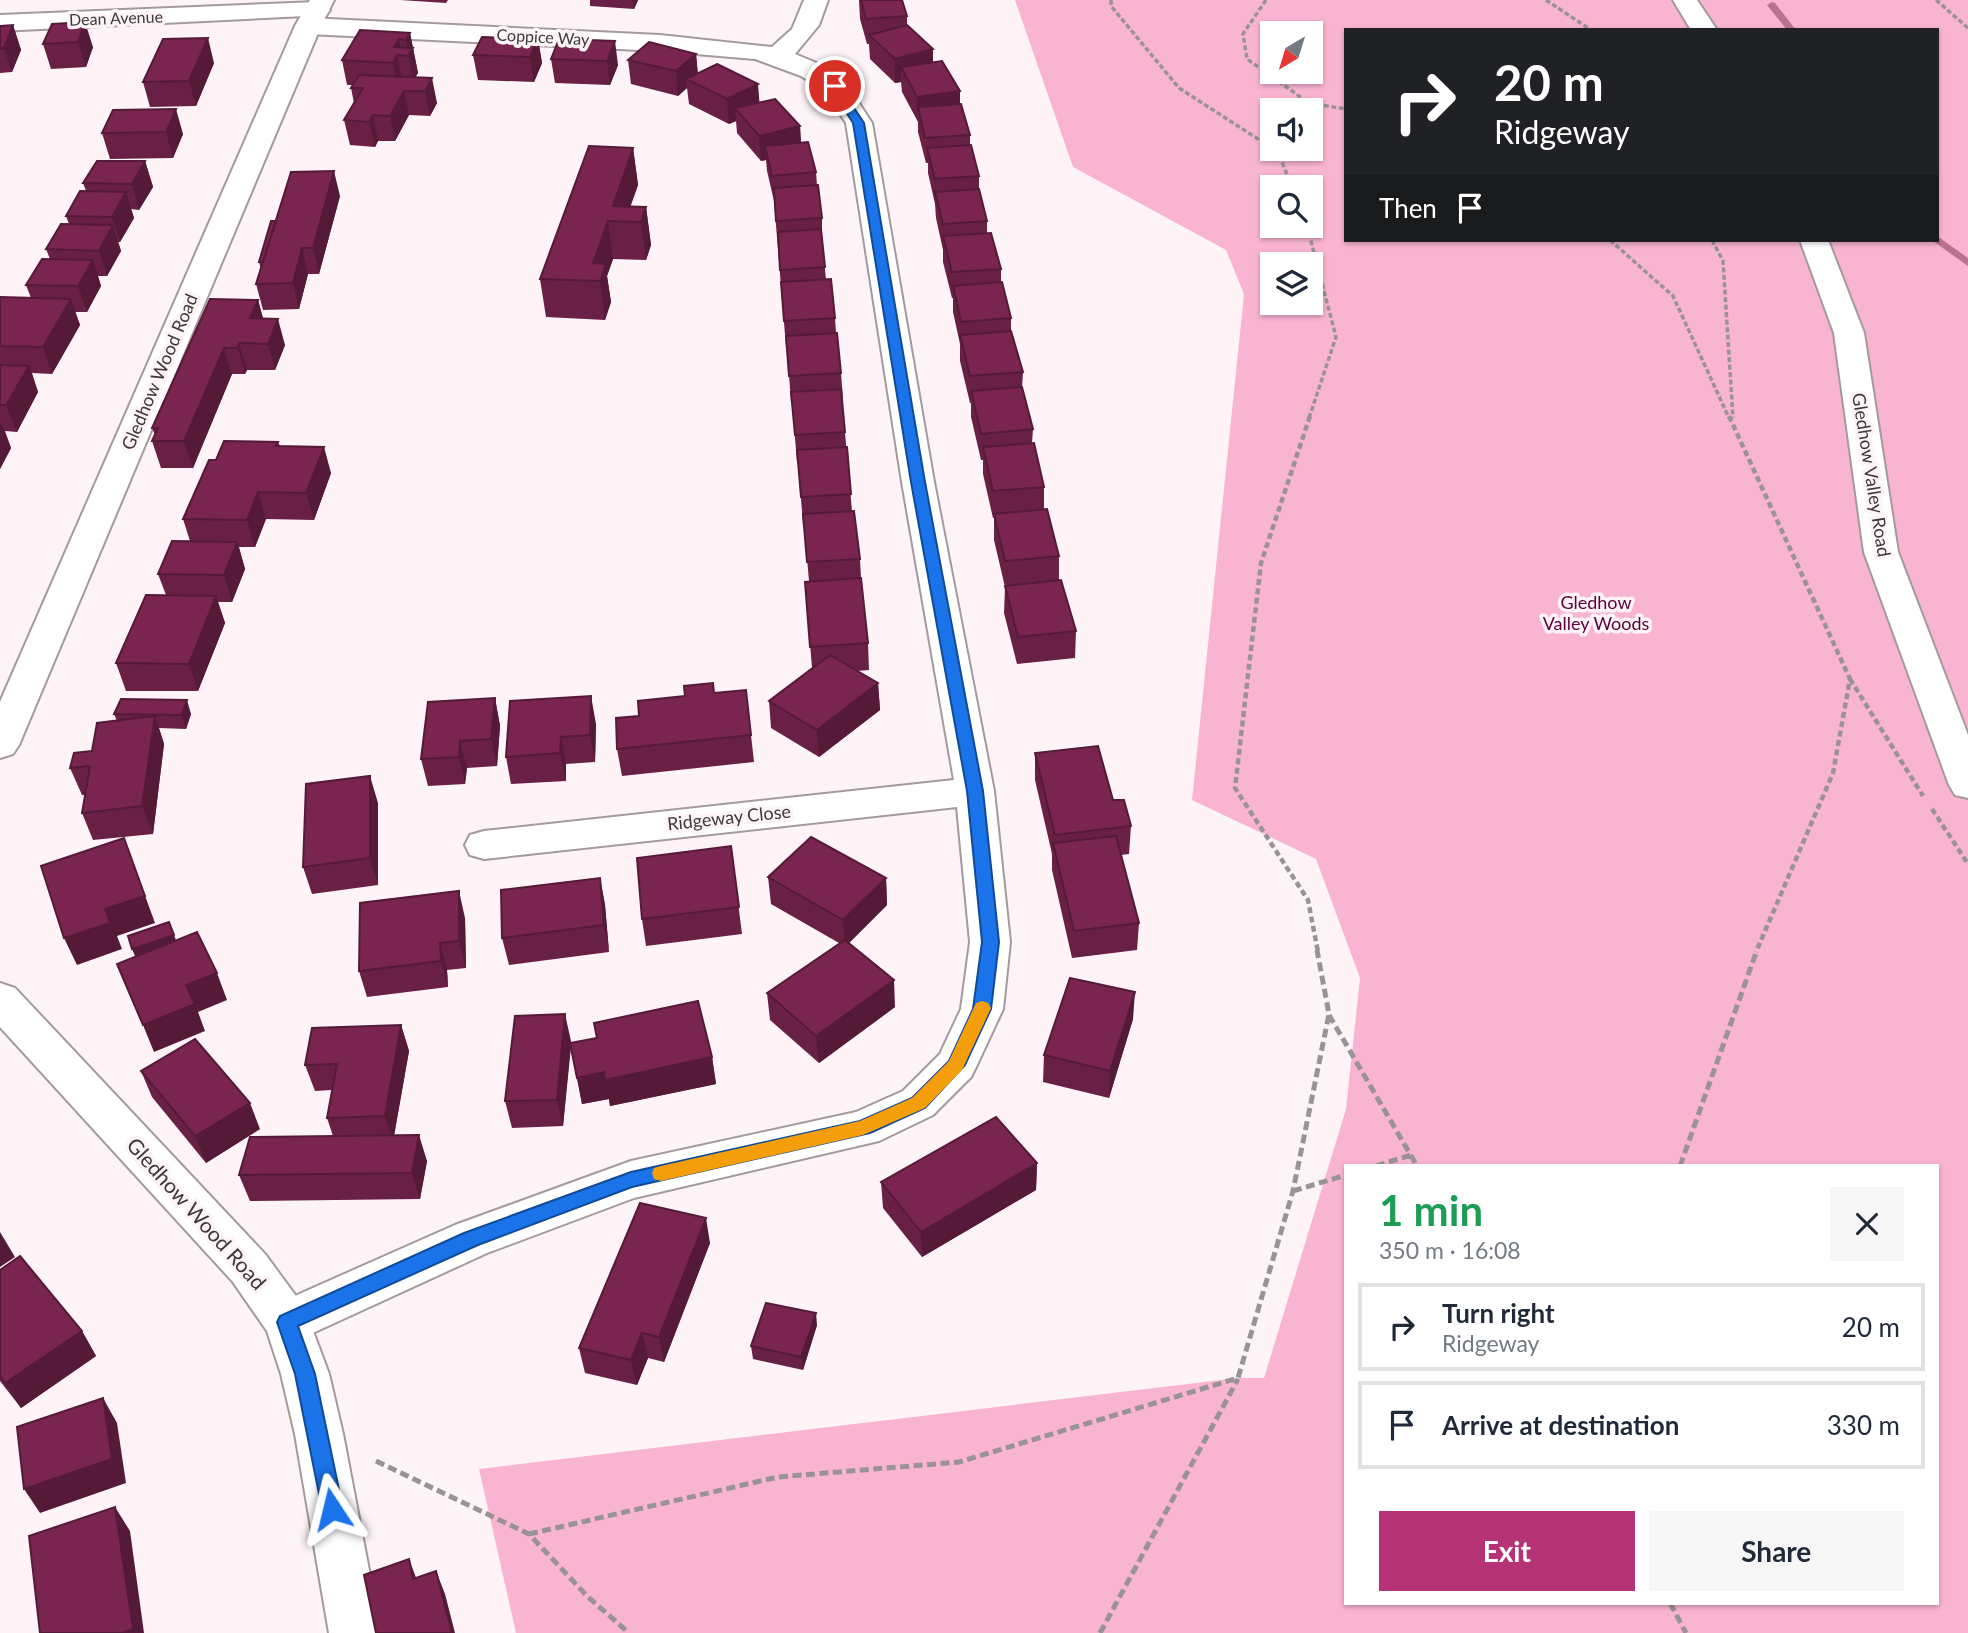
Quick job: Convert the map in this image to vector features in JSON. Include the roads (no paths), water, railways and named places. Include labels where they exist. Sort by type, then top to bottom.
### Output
[{"type":"street","points":[[777,56],[799,39],[811,20],[816,0]]},
{"type":"street","points":[[1685,0],[1703,28]]},
{"type":"street","name":"Dean Avenue","points":[[0,23],[91,9],[316,12]]},
{"type":"street","name":"Coppice Way","points":[[286,1322],[471,1239],[631,1180],[863,1128],[918,1103],[956,1065],[982,1009],[990,942],[975,791],[918,482],[859,123],[835,86],[810,70],[777,56],[755,51],[316,12]]},
{"type":"street","name":"Gledhow Wood Road","points":[[0,745],[316,12]]},
{"type":"street","name":"Gledhow Valley Road","points":[[1815,242],[1849,334],[1881,552],[1968,785]]},
{"type":"street","name":"Ridgeway Close","points":[[484,845],[975,791]]},
{"type":"street","name":"Gledhow Wood Road","points":[[0,999],[249,1268],[286,1322],[305,1374],[319,1434],[355,1633]]},
{"type":"waterway","points":[[1772,5],[1790,28]]},
{"type":"waterway","points":[[1939,241],[1968,263]]},
{"type":"park label","name":"Gledhow Valley Woods","points":[[1596,613]]}]
